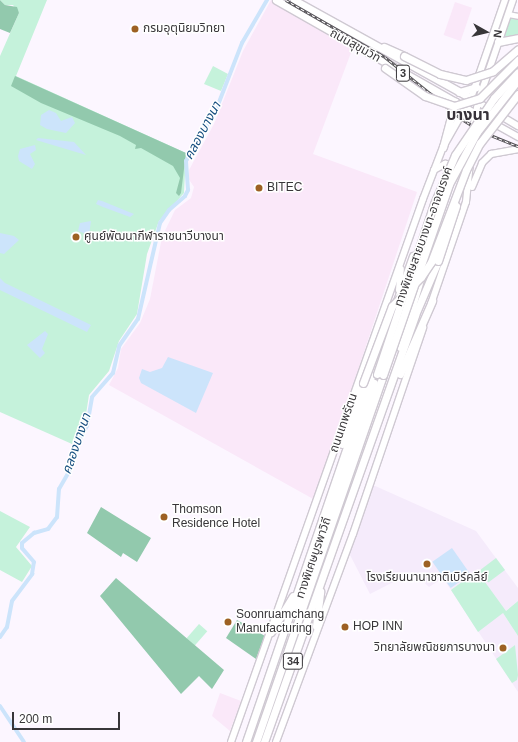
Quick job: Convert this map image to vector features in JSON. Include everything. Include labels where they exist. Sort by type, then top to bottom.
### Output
[{"type":"highway","name":"ถนนสุขุมวิท","points":[[294,0],[474,100]]},
{"type":"highway","name":"ถนนสุขุมวิท","points":[[278,1],[352,45],[466,108]]},
{"type":"highway","points":[[499,39],[518,38]]},
{"type":"highway","points":[[369,42],[404,56],[440,74],[466,80],[493,71],[518,49]]},
{"type":"highway","points":[[352,45],[425,96],[454,106],[480,98],[518,60]]},
{"type":"highway","points":[[337,474],[398,297],[432,203],[453,153],[491,96],[518,69]]},
{"type":"highway","name":"ทางพิเศษสายบางนา-อาจณรงค์","points":[[380,374],[434,204],[455,155],[489,104],[518,72]]},
{"type":"highway","name":"ทางพิเศษสายบางนา-อาจณรงค์","points":[[380,374],[449,184],[477,132],[518,80]]},
{"type":"highway","points":[[376,427],[443,208],[476,140],[518,83]]},
{"type":"highway","points":[[459,92],[476,86]]},
{"type":"highway","points":[[342,444],[392,306],[421,277],[431,262],[466,170],[480,144],[518,94]]},
{"type":"highway","points":[[443,147],[454,102]]},
{"type":"highway","points":[[376,427],[389,394],[415,315],[438,261],[466,179],[489,138],[518,102]]},
{"type":"highway","points":[[389,394],[432,301]]},
{"type":"highway","name":"ทางพิเศษบูรพาวิถี","points":[[250,742],[380,374]]},
{"type":"highway","name":"ทางพิเศษบูรพาวิถี","points":[[256,742],[380,374]]},
{"type":"highway","points":[[337,474],[345,422]]},
{"type":"highway","name":"34","points":[[264,742],[376,427]]},
{"type":"highway","name":"34","points":[[246,742],[337,474]]},
{"type":"highway","points":[[316,626],[321,579]]},
{"type":"highway","points":[[271,632],[299,585]]},
{"type":"main road","points":[[476,113],[474,100],[476,86],[505,0]]},
{"type":"main road","points":[[474,100],[483,87],[488,74],[512,0]]},
{"type":"main road","points":[[493,34],[495,38],[499,39]]},
{"type":"main road","points":[[488,50],[499,39]]},
{"type":"main road","points":[[483,87],[488,108]]},
{"type":"main road","name":"ถนนสุขุมวิท","points":[[474,100],[518,126]]},
{"type":"main road","name":"ถนนเทพรัตน","points":[[231,742],[244,711],[434,170],[443,147],[466,108],[474,100]]},
{"type":"main road","name":"ถนนสุขุมวิท","points":[[466,108],[518,137]]},
{"type":"main road","name":"34","points":[[276,741],[316,626],[353,534],[466,202],[470,180],[476,113]]},
{"type":"main road","points":[[466,202],[482,163],[497,152],[518,149]]},
{"type":"main road","points":[[434,170],[454,164],[466,170],[470,180]]},
{"type":"main road","points":[[398,297],[403,259]]},
{"type":"main road","points":[[236,742],[244,711]]},
{"type":"street","points":[[508,14],[518,16]]},
{"type":"shaded area","points":[[271,0],[352,50],[313,154],[417,192],[315,500],[109,385],[118,368],[121,349],[140,323],[150,299],[162,237],[175,210],[191,198],[194,187],[188,178],[189,170],[214,124],[243,51]]},
{"type":"shaded area","points":[[455,2],[472,8],[461,41],[444,35]]},
{"type":"shaded area","name":"โรงเรียนนานาชาติเบิร์คลีย์","points":[[373,485],[476,531],[518,588],[518,601],[503,613],[518,636],[518,692],[443,578],[429,587],[413,572],[370,594],[349,553]]},
{"type":"shaded area","points":[[220,693],[241,701],[230,731],[212,716]]},
{"type":"green space","name":"ศูนย์พัฒนากีฬาราชนาวีบางนา","points":[[0,0],[47,0],[16,76],[186,153],[184,193],[159,221],[147,254],[137,314],[119,341],[109,371],[89,395],[84,427],[72,444],[0,412],[0,56],[19,13],[13,5],[5,5]]},
{"type":"green space","points":[[0,0],[5,5],[17,7],[19,13],[10,33],[0,29]]},
{"type":"green space","points":[[509,18],[518,20],[518,36],[501,39]]},
{"type":"green space","points":[[213,66],[228,74],[221,91],[204,84]]},
{"type":"green space","points":[[15,76],[186,153],[181,193],[179,196],[176,193],[180,178],[173,166],[141,148],[135,149],[136,145],[120,136],[41,103],[11,86]]},
{"type":"green space","points":[[101,507],[151,538],[137,562],[123,553],[121,557],[87,533]]},
{"type":"green space","points":[[0,511],[30,527],[16,547],[32,566],[22,582],[0,570]]},
{"type":"green space","points":[[496,558],[505,570],[488,583],[479,571]]},
{"type":"green space","points":[[477,571],[506,611],[518,601],[518,636],[503,613],[478,632],[451,590]]},
{"type":"green space","points":[[116,578],[224,670],[212,689],[199,676],[181,694],[100,596]]},
{"type":"green space","points":[[237,620],[265,636],[256,659],[226,638]]},
{"type":"green space","points":[[199,624],[207,631],[195,646],[187,638]]},
{"type":"green space","points":[[515,645],[518,675],[517,680],[512,683],[496,659]]},
{"type":"water","points":[[49,110],[56,113],[61,121],[72,117],[75,123],[66,133],[47,129],[40,125],[41,115]]},
{"type":"water","points":[[38,138],[74,142],[86,155],[36,140]]},
{"type":"water","points":[[35,145],[36,150],[30,154],[35,164],[32,169],[19,161],[18,156],[20,149]]},
{"type":"water","points":[[98,200],[134,214],[130,217],[103,207],[96,204]]},
{"type":"water","points":[[91,221],[89,235],[78,231],[80,223]]},
{"type":"water","points":[[0,233],[14,236],[19,240],[4,254],[0,253]]},
{"type":"water","points":[[0,278],[5,283],[91,325],[87,332],[0,290]]},
{"type":"water","points":[[45,331],[48,334],[42,349],[45,353],[40,358],[27,345]]},
{"type":"water","points":[[168,357],[213,373],[196,413],[141,383],[139,378],[142,369],[150,372],[162,368]]},
{"type":"water","points":[[452,548],[470,574],[451,588],[432,562]]},
{"type":"waterway","name":"คลองบางนา","points":[[0,637],[7,627],[12,601],[32,574],[34,562],[22,548],[22,543],[34,533],[48,529],[57,517],[59,489],[71,468],[78,442],[87,426],[92,397],[113,373],[119,346],[138,319],[160,223],[169,210],[185,196],[188,190],[186,161],[216,110],[242,43],[267,0]]},
{"type":"waterway","points":[[0,706],[24,742]]},
{"type":"railway","points":[[286,0],[385,57],[462,119],[483,132],[518,146]]},
{"type":"place","name":"กรมอุตุนิยมวิทยา","points":[[135,29]]},
{"type":"place","name":"BITEC","points":[[259,188]]},
{"type":"place","name":"ศูนย์พัฒนากีฬาราชนาวีบางนา","points":[[76,237]]},
{"type":"place","name":"Thomson Residence Hotel","points":[[164,517]]},
{"type":"place","name":"โรงเรียนนานาชาติเบิร์คลีย์","points":[[427,564]]},
{"type":"place","name":"Soonruamchang Manufacturing","points":[[228,622]]},
{"type":"place","name":"HOP INN","points":[[345,627]]},
{"type":"place","name":"วิทยาลัยพณิชยการบางนา","points":[[503,648]]},
{"type":"district","name":"บางนา","points":[[468,115]]}]
